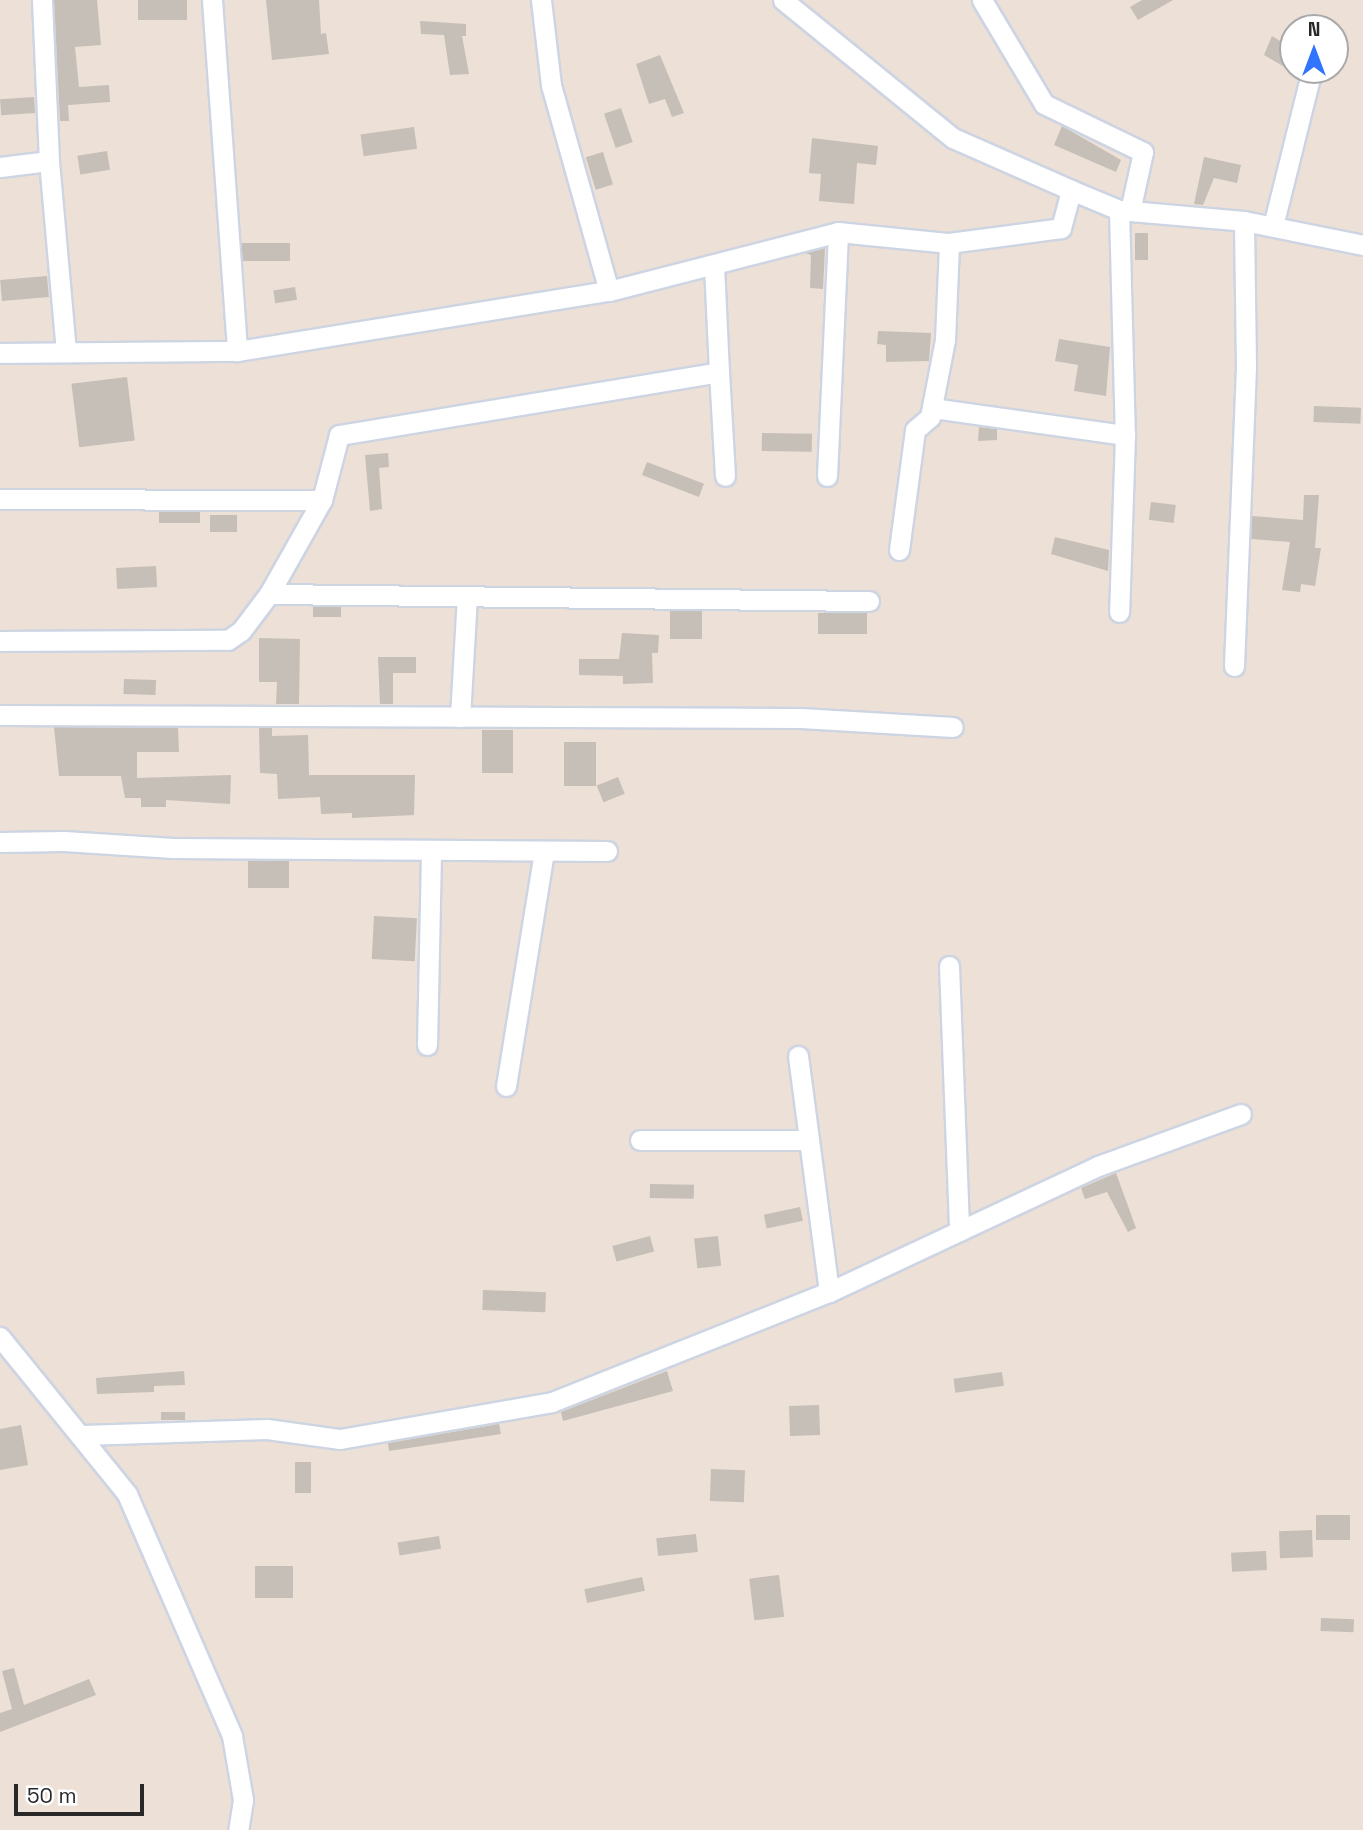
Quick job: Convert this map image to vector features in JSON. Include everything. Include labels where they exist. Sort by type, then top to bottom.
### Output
[{"type":"street","points":[[42,0],[49,161],[66,352]]},
{"type":"street","points":[[212,0],[237,351]]},
{"type":"street","points":[[541,0],[551,85],[609,291]]},
{"type":"street","points":[[783,0],[953,138],[1071,190],[1125,211],[1244,221],[1363,245]]},
{"type":"street","points":[[982,0],[1045,104],[1143,152],[1125,211],[1125,435],[1119,612]]},
{"type":"street","points":[[1273,226],[1308,84]]},
{"type":"street","points":[[0,167],[49,161]]},
{"type":"street","points":[[0,353],[237,351],[609,291],[838,232],[949,243],[1061,228],[1071,190]]},
{"type":"street","points":[[1234,666],[1246,367],[1244,221]]},
{"type":"street","points":[[827,476],[838,232]]},
{"type":"street","points":[[899,550],[915,430],[930,417],[945,340],[949,243]]},
{"type":"street","points":[[714,266],[725,476]]},
{"type":"street","points":[[0,641],[228,640],[241,631],[269,594],[323,500],[339,435],[719,372]]},
{"type":"street","points":[[932,408],[1125,435]]},
{"type":"street","points":[[0,499],[323,500]]},
{"type":"street","points":[[269,594],[869,601]]},
{"type":"street","points":[[460,717],[467,596]]},
{"type":"street","points":[[0,715],[801,718],[953,727]]},
{"type":"street","points":[[0,842],[431,851],[607,851]]},
{"type":"street","points":[[427,1045],[431,851]]},
{"type":"street","points":[[506,1086],[544,851]]},
{"type":"street","points":[[949,966],[959,1231]]},
{"type":"street","points":[[798,1056],[829,1292]]},
{"type":"street","points":[[83,1435],[267,1429],[340,1439],[552,1402],[829,1292],[1098,1166],[1241,1114]]},
{"type":"street","points":[[640,1140],[809,1140]]},
{"type":"street","points":[[0,1337],[83,1435],[127,1494],[232,1736],[243,1800],[238,1830]]},
{"type":"building","points":[[54,0],[97,0],[101,45],[75,47],[79,87],[109,85],[110,102],[68,105],[69,121],[60,121]]},
{"type":"building","points":[[138,0],[187,0],[187,20],[138,20]]},
{"type":"building","points":[[266,0],[319,0],[321,34],[326,33],[329,54],[272,60]]},
{"type":"building","points":[[1142,0],[1173,0],[1138,20],[1130,7]]},
{"type":"building","points":[[420,21],[466,24],[466,36],[462,36],[469,74],[450,75],[444,35],[421,34]]},
{"type":"building","points":[[1272,36],[1279,40],[1279,64],[1264,55]]},
{"type":"building","points":[[660,55],[684,113],[672,117],[665,99],[649,104],[636,64]]},
{"type":"building","points":[[34,97],[35,113],[1,115],[0,99]]},
{"type":"building","points":[[621,108],[633,142],[616,148],[604,114]]},
{"type":"building","points":[[1062,126],[1121,160],[1116,172],[1054,145]]},
{"type":"building","points":[[414,127],[417,149],[364,156],[361,135]]},
{"type":"building","points":[[812,138],[878,146],[876,165],[857,163],[854,204],[819,201],[821,174],[809,173]]},
{"type":"building","points":[[107,151],[110,170],[80,174],[77,156]]},
{"type":"building","points":[[603,152],[613,185],[596,190],[586,157]]},
{"type":"building","points":[[1204,157],[1241,165],[1237,183],[1214,178],[1203,205],[1194,204]]},
{"type":"building","points":[[1135,233],[1148,233],[1148,260],[1135,260]]},
{"type":"building","points":[[242,243],[290,243],[290,261],[242,261]]},
{"type":"building","points":[[825,248],[823,289],[810,288],[811,255],[805,253]]},
{"type":"building","points":[[47,276],[49,297],[2,301],[0,280]]},
{"type":"building","points":[[295,287],[297,300],[275,303],[273,290]]},
{"type":"building","points":[[878,331],[931,333],[929,361],[886,362],[886,345],[877,344]]},
{"type":"building","points":[[1059,339],[1110,347],[1106,396],[1074,391],[1078,365],[1055,361]]},
{"type":"building","points":[[127,377],[135,441],[79,447],[71,384]]},
{"type":"building","points":[[1314,406],[1361,408],[1360,424],[1313,422]]},
{"type":"building","points":[[979,427],[997,429],[997,440],[978,441]]},
{"type":"building","points":[[762,433],[812,434],[812,452],[762,451]]},
{"type":"building","points":[[388,453],[389,467],[379,468],[382,509],[370,511],[365,455]]},
{"type":"building","points":[[647,462],[704,484],[699,497],[642,475]]},
{"type":"building","points":[[1304,495],[1319,495],[1315,548],[1321,548],[1315,586],[1301,584],[1300,592],[1282,590],[1290,542],[1251,539],[1252,516],[1303,520]]},
{"type":"building","points":[[1151,502],[1176,505],[1174,523],[1149,520]]},
{"type":"building","points":[[159,512],[200,512],[200,523],[159,523]]},
{"type":"building","points":[[210,515],[237,515],[237,532],[210,532]]},
{"type":"building","points":[[1055,537],[1109,550],[1108,571],[1051,554]]},
{"type":"building","points":[[156,566],[157,587],[117,589],[116,568]]},
{"type":"building","points":[[313,607],[341,607],[341,617],[313,617]]},
{"type":"building","points":[[670,611],[702,611],[702,639],[670,639]]},
{"type":"building","points":[[818,613],[867,613],[867,634],[818,634]]},
{"type":"building","points":[[622,633],[659,635],[658,653],[652,653],[653,683],[623,684],[623,676],[579,675],[579,659],[619,659]]},
{"type":"building","points":[[259,638],[300,639],[299,704],[276,704],[277,682],[259,682]]},
{"type":"building","points":[[378,657],[416,657],[416,673],[393,673],[393,704],[380,704]]},
{"type":"building","points":[[124,679],[156,680],[155,695],[123,694]]},
{"type":"building","points":[[54,727],[178,728],[179,752],[137,752],[137,778],[231,775],[230,804],[166,800],[166,807],[141,807],[141,798],[125,798],[121,776],[59,776]]},
{"type":"building","points":[[259,728],[272,728],[272,736],[308,735],[309,775],[415,775],[414,815],[352,818],[352,813],[321,814],[320,797],[278,799],[277,774],[260,773]]},
{"type":"building","points":[[482,730],[513,730],[513,773],[482,773]]},
{"type":"building","points":[[564,742],[596,742],[596,786],[564,786]]},
{"type":"building","points":[[618,777],[625,794],[603,802],[597,786]]},
{"type":"building","points":[[248,861],[289,861],[289,888],[248,888]]},
{"type":"building","points":[[374,916],[417,918],[415,961],[372,959]]},
{"type":"building","points":[[1116,1173],[1136,1228],[1128,1232],[1107,1192],[1085,1199],[1081,1188]]},
{"type":"building","points":[[650,1184],[694,1185],[694,1199],[650,1198]]},
{"type":"building","points":[[800,1207],[803,1221],[767,1228],[764,1215]]},
{"type":"building","points":[[650,1236],[654,1251],[616,1262],[612,1246]]},
{"type":"building","points":[[718,1236],[721,1266],[697,1268],[694,1239]]},
{"type":"building","points":[[483,1290],[546,1292],[545,1312],[482,1310]]},
{"type":"building","points":[[184,1371],[185,1385],[154,1386],[154,1392],[97,1394],[96,1378]]},
{"type":"building","points":[[667,1371],[673,1391],[563,1421],[561,1412]]},
{"type":"building","points":[[1002,1372],[1004,1386],[955,1393],[953,1379]]},
{"type":"building","points":[[819,1405],[820,1435],[790,1436],[789,1406]]},
{"type":"building","points":[[161,1412],[185,1412],[185,1420],[161,1420]]},
{"type":"building","points":[[499,1424],[501,1434],[389,1451],[388,1443]]},
{"type":"building","points":[[21,1425],[28,1465],[0,1470],[0,1429]]},
{"type":"building","points":[[295,1462],[311,1462],[311,1493],[295,1493]]},
{"type":"building","points":[[711,1469],[745,1470],[744,1502],[710,1501]]},
{"type":"building","points":[[1316,1515],[1350,1515],[1350,1540],[1316,1540]]},
{"type":"building","points":[[1312,1530],[1313,1557],[1280,1558],[1279,1531]]},
{"type":"building","points":[[696,1534],[698,1552],[658,1556],[656,1538]]},
{"type":"building","points":[[439,1536],[441,1549],[400,1555],[398,1543]]},
{"type":"building","points":[[1266,1551],[1267,1570],[1232,1572],[1231,1553]]},
{"type":"building","points":[[255,1566],[293,1566],[293,1598],[255,1598]]},
{"type":"building","points":[[779,1575],[784,1617],[754,1620],[749,1579]]},
{"type":"building","points":[[642,1577],[645,1591],[587,1603],[584,1589]]},
{"type":"building","points":[[1321,1618],[1354,1619],[1354,1632],[1321,1631]]},
{"type":"building","points":[[14,1668],[24,1705],[89,1679],[96,1695],[0,1732],[0,1713],[12,1709],[2,1671]]}]
